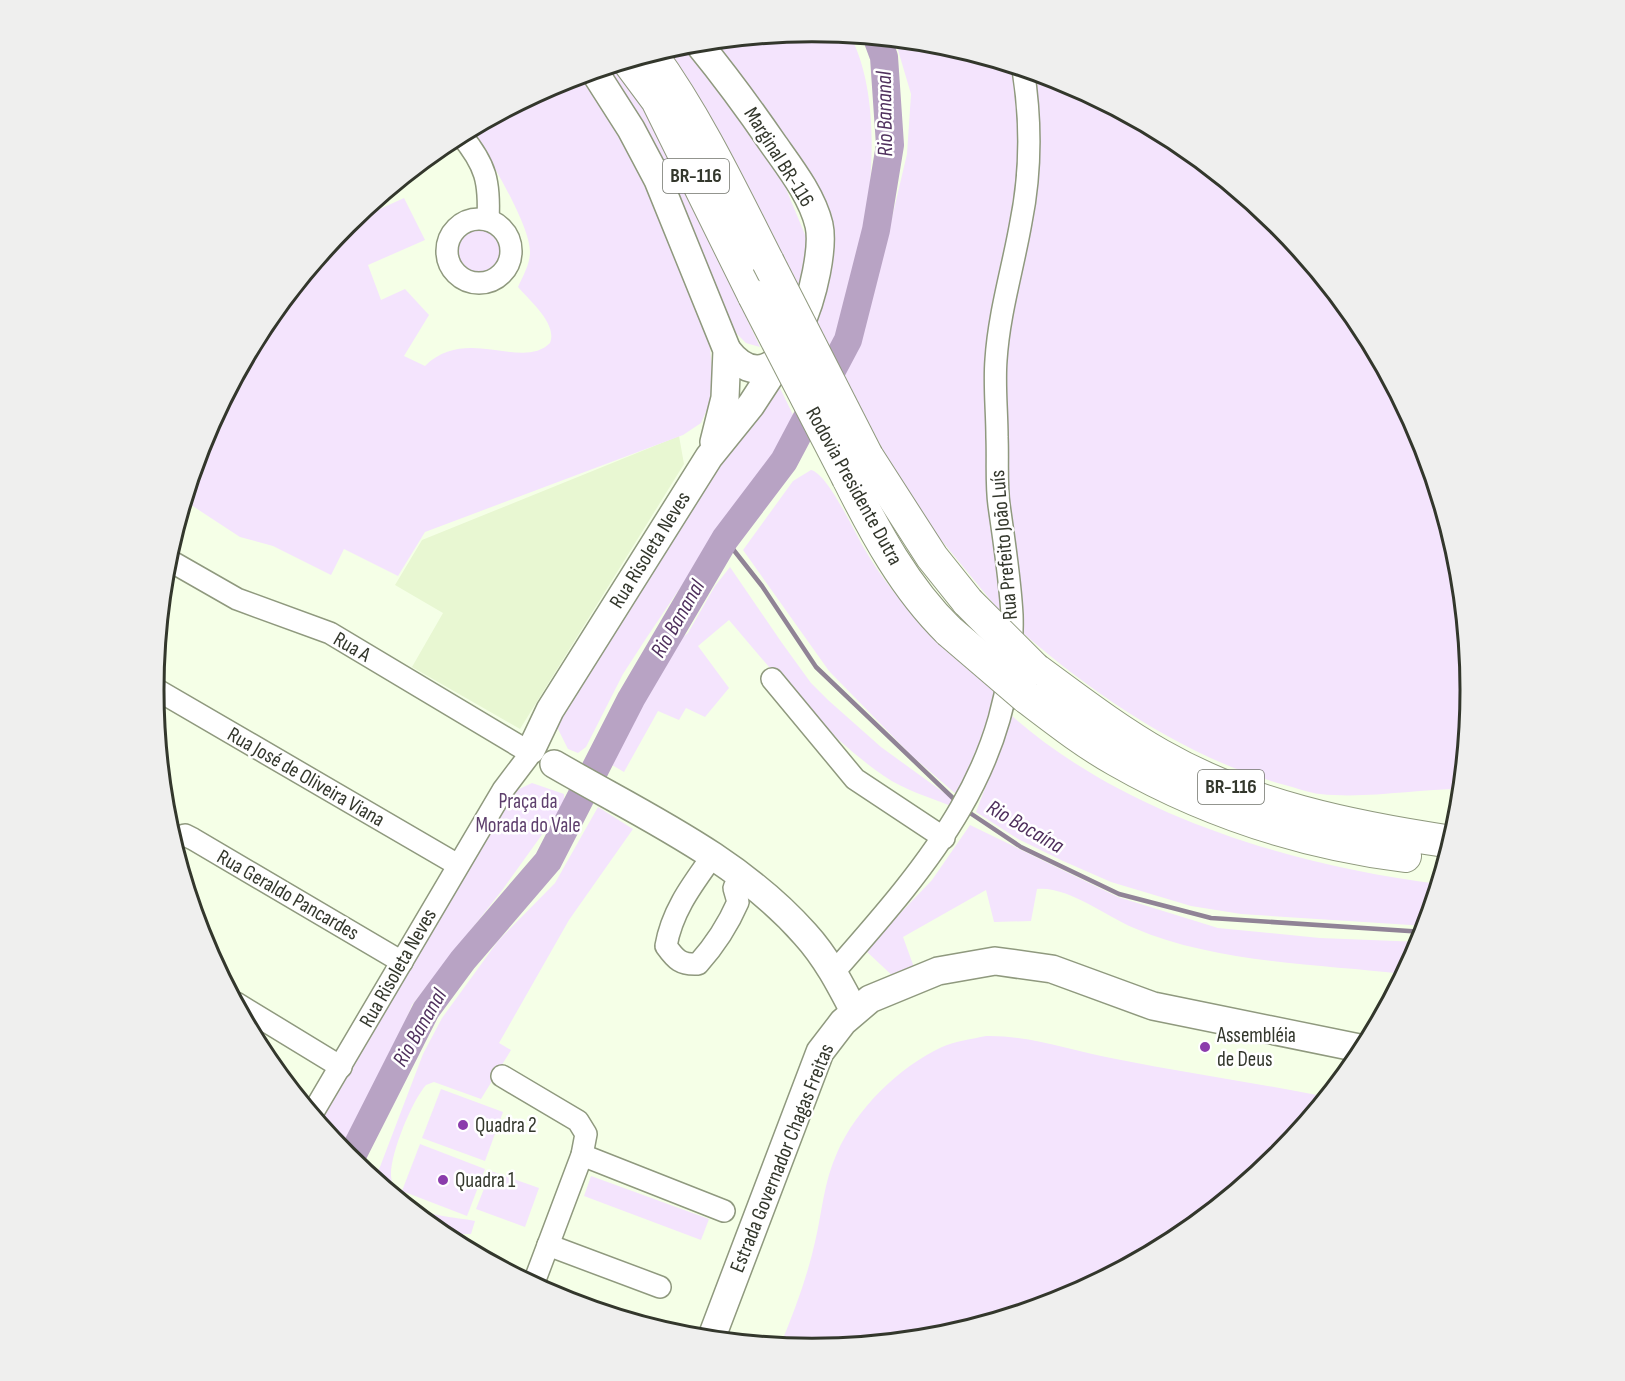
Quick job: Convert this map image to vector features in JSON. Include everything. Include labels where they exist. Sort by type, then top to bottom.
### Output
[{"type":"highway","name":"Rodovia Presidente Dutra","points":[[656,61],[674,86],[709,145],[768,262],[857,467],[874,529],[904,576],[949,631],[1031,683],[1107,721],[1161,756],[1236,789],[1334,822],[1443,841]]},
{"type":"highway","name":"Rodovia Presidente Dutra","points":[[633,68],[657,100],[754,296],[857,467],[932,557],[1031,683],[1114,759],[1162,785],[1273,829],[1360,850],[1438,860]]},
{"type":"highway","points":[[1334,822],[1448,820]]},
{"type":"main road","name":"Marginal BR-116","points":[[705,51],[737,91],[792,171],[809,200],[819,225],[820,260],[814,284],[798,328],[781,359]]},
{"type":"main road","points":[[599,78],[631,129],[658,180],[727,350],[724,405],[709,457]]},
{"type":"main road","points":[[727,350],[752,368],[769,366],[781,359]]},
{"type":"main road","name":"Rua Risoleta Neves","points":[[541,758],[550,710],[709,457],[751,405],[781,359]]},
{"type":"main road","points":[[541,758],[712,857],[781,909],[806,935],[834,972],[854,1011]]},
{"type":"main road","name":"Estrada Governador Chagas Freitas","points":[[713,1331],[737,1215],[820,1052],[854,1011],[879,994],[938,972],[975,963],[1016,962],[1052,969],[1153,1006],[1354,1047]]},
{"type":"street","name":"Rua Prefeito João Luís","points":[[834,972],[895,901],[956,819],[972,789],[1001,712],[1011,666],[1012,614],[999,502],[996,361],[1000,317],[1022,220],[1029,143],[1024,77]]},
{"type":"street","points":[[466,143],[486,176],[490,199],[488,220]]},
{"type":"street","name":"Rua A","points":[[176,564],[237,599],[330,633],[541,758]]},
{"type":"street","points":[[772,679],[855,779],[944,838]]},
{"type":"street","name":"Rua José de Oliveira Viana","points":[[164,694],[458,865]]},
{"type":"street","name":"Rua Risoleta Neves","points":[[316,1107],[502,790],[541,758]]},
{"type":"street","name":"Rua Geraldo Pancardes","points":[[181,836],[185,835],[193,839],[402,962]]},
{"type":"street","points":[[712,857],[676,911],[669,926],[666,946],[676,960],[685,965],[698,964],[709,951],[734,912],[738,902],[734,888],[740,876]]},
{"type":"street","points":[[249,1011],[341,1067]]},
{"type":"street","points":[[502,1076],[582,1124],[585,1140],[582,1155],[536,1277]]},
{"type":"street","points":[[582,1155],[737,1215]]},
{"type":"street","points":[[548,1245],[660,1287]]},
{"type":"shaded area","points":[[679,436],[684,464],[520,729],[412,667],[443,613],[395,585],[422,540]]},
{"type":"green space","points":[[770,43],[853,43],[863,70],[870,108],[872,150],[863,237],[845,319],[834,354],[816,322],[826,262],[826,245],[710,51]]},
{"type":"green space","points":[[897,48],[939,54],[1019,76],[1024,159],[997,318],[1006,619],[932,529],[892,467],[843,374],[876,285],[907,154],[911,94]]},
{"type":"green space","points":[[695,53],[782,179],[806,237],[808,250],[802,296],[666,59]]},
{"type":"green space","points":[[621,71],[638,98],[676,167],[760,347],[746,343],[731,328],[604,76]]},
{"type":"green space","points":[[1032,80],[1061,91],[1137,129],[1173,151],[1240,203],[1300,263],[1352,330],[1374,366],[1412,442],[1427,482],[1449,564],[1460,648],[1461,690],[1460,733],[1453,789],[1374,795],[1320,794],[1248,773],[1212,759],[1142,721],[1076,676],[1016,627],[1007,509],[1002,366]]},
{"type":"green space","points":[[587,83],[654,194],[709,338],[713,379],[712,398],[701,423],[683,435],[425,532],[398,576],[344,549],[331,575],[273,546],[240,537],[191,505],[213,442],[251,366],[273,330],[325,263],[354,232],[377,210],[404,198],[425,240],[368,265],[381,300],[405,289],[429,315],[404,356],[425,366],[441,354],[458,349],[475,348],[524,353],[538,350],[550,343],[550,328],[546,320],[518,287],[530,256],[528,240],[516,207],[476,137],[526,109]]},
{"type":"green space","points":[[479,223],[490,225],[499,231],[505,240],[507,251],[505,262],[499,271],[490,277],[479,279],[468,277],[459,271],[453,262],[451,251],[453,240],[459,231],[468,225]]},
{"type":"green space","points":[[779,386],[797,423],[754,487],[715,536],[647,637],[623,674],[586,747],[578,753],[568,749],[554,721],[700,489]]},
{"type":"green space","points":[[811,470],[825,481],[833,492],[864,548],[892,590],[926,628],[999,696],[957,795],[911,755],[829,671],[743,550],[793,481]]},
{"type":"green space","points":[[730,567],[811,683],[881,747],[954,800],[951,806],[917,793],[884,776],[841,742],[801,703],[729,620],[698,646],[729,688],[705,717],[686,708],[679,720],[658,711],[624,772],[612,765],[611,753],[633,713],[653,668],[664,653],[688,633],[715,586]]},
{"type":"green space","points":[[1012,716],[1057,751],[1105,781],[1158,808],[1213,830],[1269,849],[1326,864],[1432,883],[1417,925],[1241,914],[1191,906],[1111,882],[1018,839],[976,812]]},
{"type":"green space","name":"Praça da Morada do Vale","points":[[532,783],[564,794],[564,804],[503,889],[412,1005],[353,1148],[321,1113],[517,790]]},
{"type":"green space","points":[[598,807],[633,829],[569,920],[499,1043],[511,1050],[481,1099],[434,1082],[426,1085],[420,1093],[403,1128],[394,1155],[391,1176],[394,1185],[378,1172],[423,1054],[442,1018],[498,941],[555,883]]},
{"type":"green space","points":[[970,825],[1118,897],[1218,928],[1320,938],[1411,942],[1396,973],[1267,960],[1198,949],[1165,940],[1123,923],[1074,897],[1049,889],[1037,889],[1031,921],[994,922],[986,890],[903,937],[915,970],[897,980],[865,950],[932,880]]},
{"type":"green space","points":[[986,1036],[1019,1038],[1100,1056],[1318,1095],[1271,1149],[1207,1205],[1173,1230],[1137,1252],[1061,1290],[1021,1305],[939,1327],[855,1338],[783,1338],[808,1269],[826,1186],[845,1137],[867,1105],[880,1091],[926,1055],[952,1043]]},
{"type":"green space","name":"Quadra 2","points":[[441,1089],[503,1112],[485,1161],[422,1138]]},
{"type":"green space","name":"Quadra 1","points":[[420,1144],[485,1169],[467,1216],[402,1191]]},
{"type":"green space","points":[[491,1171],[539,1188],[525,1227],[476,1209]]},
{"type":"green space","points":[[591,1176],[709,1219],[701,1240],[584,1196]]},
{"type":"green space","points":[[429,1213],[475,1221],[471,1234],[459,1234]]},
{"type":"waterway","name":"Rio Bananal","points":[[355,1150],[426,1010],[463,960],[548,861],[631,699],[725,539],[784,461],[848,340],[876,230],[890,145],[884,57],[880,46]]},
{"type":"waterway","name":"Rio Bocaína","points":[[725,539],[762,586],[816,667],[956,801]]},
{"type":"waterway","name":"Rio Bocaína","points":[[967,811],[1021,847],[1119,894],[1211,918],[1415,931]]},
{"type":"place","name":"Assembléia de Deus","points":[[1205,1047]]},
{"type":"place","name":"Quadra 2","points":[[463,1125]]},
{"type":"place","name":"Quadra 1","points":[[443,1180]]}]
